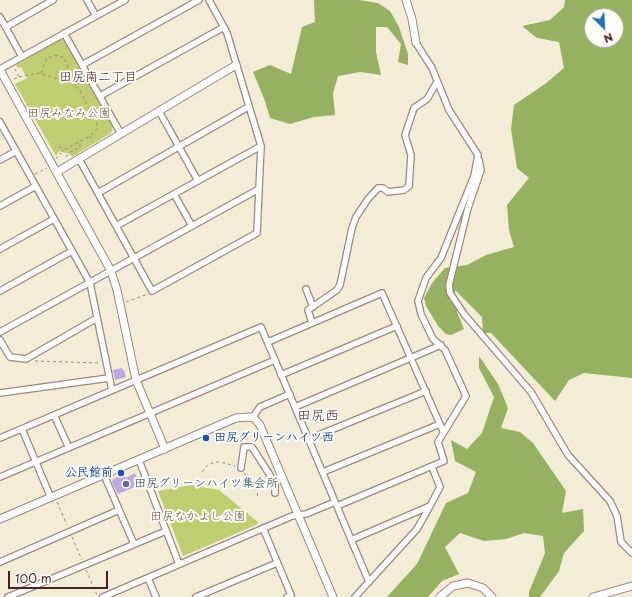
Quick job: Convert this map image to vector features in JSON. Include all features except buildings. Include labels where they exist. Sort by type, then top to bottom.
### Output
[{"type":"street","points":[[6,27],[53,0]]},
{"type":"street","points":[[87,0],[96,16]]},
{"type":"street","points":[[125,0],[0,69],[111,271],[118,290],[136,380],[165,449]]},
{"type":"street","points":[[83,67],[199,0]]},
{"type":"street","points":[[79,159],[152,291],[257,233],[261,146],[224,27],[209,0]]},
{"type":"street","points":[[406,0],[412,19],[416,43],[432,68],[449,110],[477,150],[481,170],[468,208],[449,285],[450,293],[464,314],[531,392],[568,455],[610,501],[617,516],[621,542],[632,553]]},
{"type":"street","points":[[0,17],[22,57]]},
{"type":"street","points":[[100,96],[224,27]]},
{"type":"street","points":[[64,34],[121,134]]},
{"type":"street","points":[[57,172],[236,65]]},
{"type":"street","points":[[312,323],[308,310],[337,290],[340,285],[356,216],[375,189],[382,188],[388,192],[404,190],[409,186],[411,155],[405,135],[414,108],[427,99],[437,82]]},
{"type":"street","points":[[98,193],[248,107]]},
{"type":"street","points":[[159,111],[198,181]]},
{"type":"street","points":[[0,122],[90,283],[112,390]]},
{"type":"street","points":[[116,226],[261,146]]},
{"type":"street","points":[[0,160],[16,151]]},
{"type":"street","points":[[103,597],[263,528],[298,515],[306,514],[336,504],[444,461],[438,442],[443,431],[466,396],[441,346],[433,339],[420,314],[418,301],[426,278],[441,258],[470,188],[478,159]]},
{"type":"street","points":[[0,206],[36,186]]},
{"type":"street","points":[[0,332],[259,189]]},
{"type":"street","points":[[174,194],[192,226]]},
{"type":"street","points":[[0,249],[54,219]]},
{"type":"street","points":[[0,291],[72,251]]},
{"type":"street","points":[[306,289],[313,307]]},
{"type":"street","points":[[268,342],[382,292],[443,431]]},
{"type":"street","points":[[0,340],[10,358],[26,359],[97,318]]},
{"type":"street","points":[[281,375],[397,326]]},
{"type":"street","points":[[0,438],[261,327],[369,582]]},
{"type":"street","points":[[295,407],[441,346]]},
{"type":"street","points":[[0,477],[275,360]]},
{"type":"street","points":[[0,393],[110,378]]},
{"type":"street","points":[[309,439],[426,391]]},
{"type":"street","points":[[252,418],[260,407],[290,394]]},
{"type":"street","points":[[54,415],[68,448]]},
{"type":"street","points":[[0,519],[54,500],[104,475],[236,418],[245,416],[252,418],[260,425],[333,597]]},
{"type":"street","points":[[323,472],[440,424]]},
{"type":"street","points":[[22,429],[54,500]]},
{"type":"street","points":[[241,468],[244,448],[252,447],[277,483],[275,493]]},
{"type":"street","points":[[139,460],[179,564]]},
{"type":"street","points":[[355,597],[417,529],[440,488],[432,467]]},
{"type":"street","points":[[104,475],[134,544]]},
{"type":"street","points":[[352,540],[430,506]]},
{"type":"street","points":[[0,562],[119,510]]},
{"type":"street","points":[[263,528],[291,595],[287,597]]},
{"type":"street","points":[[8,597],[166,530]]},
{"type":"street","points":[[196,597],[277,563]]},
{"type":"street","points":[[148,578],[156,597]]},
{"type":"street","points":[[440,597],[453,586],[468,583],[483,588],[492,597]]},
{"type":"street","points":[[593,597],[632,586]]},
{"type":"path","points":[[41,74],[45,60],[56,55],[64,58],[67,63],[64,81]]},
{"type":"path","points":[[12,63],[19,77]]},
{"type":"path","points":[[66,74],[73,75],[83,67]]},
{"type":"path","points":[[12,81],[19,77],[33,73],[41,74],[71,83],[79,90],[97,123],[97,129],[90,136],[66,150],[56,146]]},
{"type":"path","points":[[90,136],[94,144]]},
{"type":"path","points":[[66,157],[69,153],[80,147],[80,141]]},
{"type":"path","points":[[56,159],[60,154],[62,154],[63,149]]},
{"type":"path","points":[[62,154],[68,160]]},
{"type":"path","points":[[30,176],[49,166]]},
{"type":"path","points":[[126,302],[149,294],[152,291]]},
{"type":"path","points":[[26,359],[28,361],[106,363]]},
{"type":"path","points":[[202,472],[208,465],[217,462],[241,468],[257,492],[258,498]]},
{"type":"path","points":[[54,500],[70,532],[98,597]]},
{"type":"green space","points":[[314,0],[359,0],[378,3],[390,11],[399,27],[408,54],[408,65],[398,62],[401,44],[387,27],[376,27],[376,52],[381,75],[360,72],[338,76],[333,93],[335,115],[314,117],[290,124],[270,118],[265,101],[253,72],[270,65],[291,74],[302,27],[315,22]]},
{"type":"green space","points":[[565,0],[632,0],[632,378],[584,373],[569,380],[555,401],[491,333],[483,333],[482,317],[455,290],[457,312],[464,329],[451,335],[446,334],[438,326],[426,306],[424,298],[432,283],[445,268],[467,265],[486,255],[514,247],[509,230],[507,205],[529,178],[517,168],[511,129],[514,105],[545,84],[564,68],[559,42],[537,38],[522,26],[550,20],[564,7]]},
{"type":"green space","name":"田尻みなみ公園","points":[[61,39],[65,41],[113,127],[111,133],[72,157],[70,154],[59,151],[56,156],[15,84],[27,78],[21,67],[18,68],[16,65]]},
{"type":"green space","points":[[479,356],[498,384],[508,408],[501,428],[520,432],[533,443],[566,491],[562,513],[583,509],[584,531],[564,553],[559,571],[540,597],[529,597],[529,592],[545,553],[543,536],[524,533],[506,539],[484,541],[460,533],[445,547],[459,574],[442,581],[428,597],[387,597],[417,564],[446,503],[468,493],[476,472],[455,461],[451,440],[467,449],[482,433],[494,397],[479,368]]},
{"type":"green space","name":"田尻なかよし公園","points":[[191,485],[219,490],[258,522],[256,525],[183,556],[158,491]]},
{"type":"place","name":"田尻グリーンハイツ西","points":[[206,438]]},
{"type":"place","name":"公民館前","points":[[121,473]]},
{"type":"place","name":"田尻グリーンハイツ集会所","points":[[126,484]]},
{"type":"district","name":"田尻南二丁目","points":[[98,77]]},
{"type":"district","name":"田尻西","points":[[318,416]]}]
